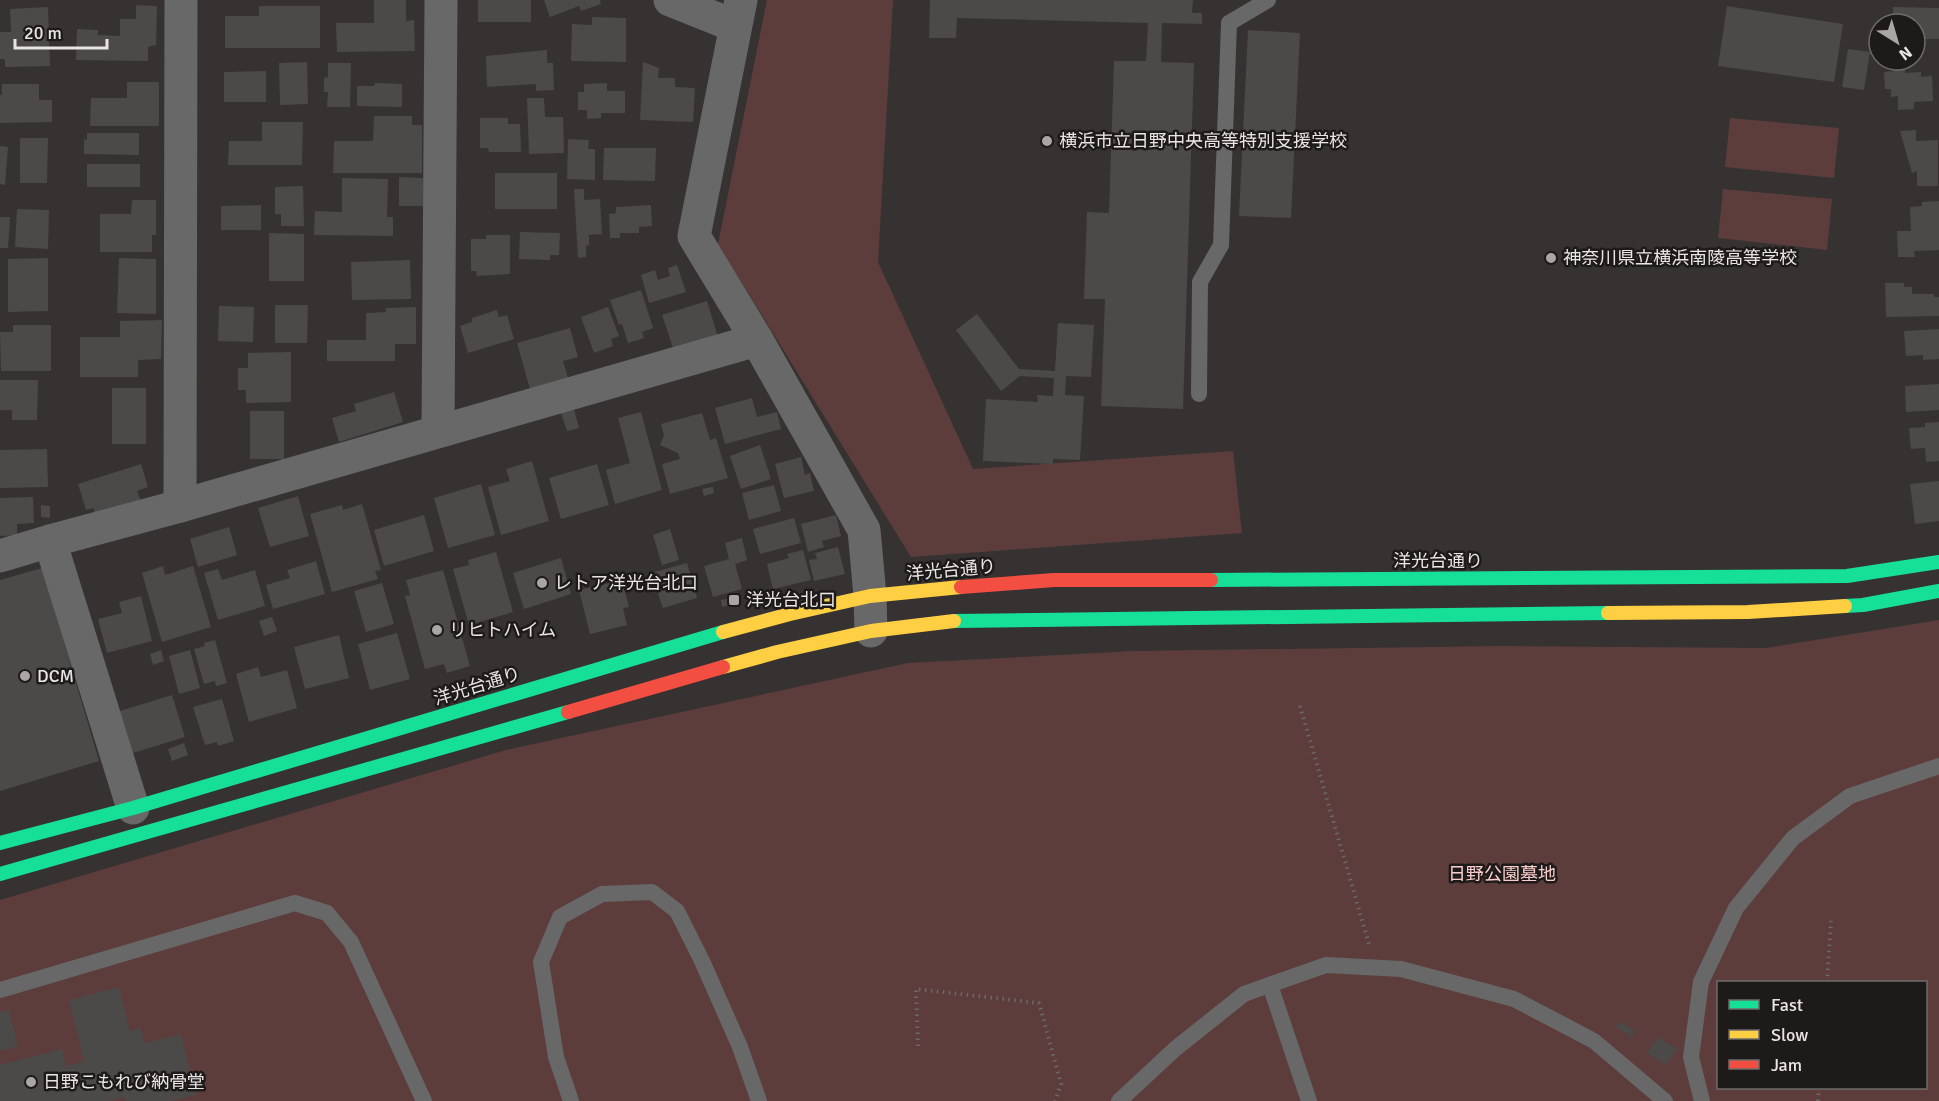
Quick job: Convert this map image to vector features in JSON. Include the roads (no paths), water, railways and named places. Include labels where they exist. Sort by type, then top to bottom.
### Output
[{"type":"street","points":[[180,506],[181,0]]},
{"type":"street","points":[[438,432],[441,0]]},
{"type":"street","points":[[670,0],[738,13],[694,236],[757,340],[864,530],[871,631]]},
{"type":"street","points":[[0,556],[757,340]]},
{"type":"street","points":[[50,541],[133,808]]},
{"type":"street","name":"洋光台通り","points":[[0,843],[133,808],[672,646],[790,614],[870,596],[1054,580],[1847,576],[1939,562]]},
{"type":"street","points":[[0,874],[777,652],[871,631],[961,620],[1748,612],[1863,605],[1939,591]]},
{"type":"lane","points":[[1198,394],[1200,282],[1221,245],[1229,23],[1268,0]]},
{"type":"lane","points":[[1702,1101],[1691,1057],[1701,982],[1736,908],[1793,838],[1850,796],[1939,766]]},
{"type":"lane","points":[[571,1101],[556,1057],[541,962],[560,917],[602,894],[652,892],[677,911],[740,1047],[759,1101]]},
{"type":"lane","points":[[0,990],[295,903],[327,913],[351,942],[424,1101]]},
{"type":"lane","points":[[1119,1101],[1175,1049],[1244,994],[1326,965],[1401,969],[1514,999],[1594,1041],[1665,1101]]},
{"type":"lane","points":[[1270,985],[1308,1101]]},
{"type":"place","name":"横浜市立日野中央高等特別支援学校","points":[[1047,141]]},
{"type":"place","name":"神奈川県立横浜南陵高等学校","points":[[1551,258]]},
{"type":"place","name":"レトア洋光台北口","points":[[542,583]]},
{"type":"place","name":"洋光台北口","points":[[734,600]]},
{"type":"place","name":"リヒトハイム","points":[[437,630]]},
{"type":"place","name":"DCM","points":[[25,676]]},
{"type":"place","name":"日野こもれび納骨堂","points":[[31,1082]]},
{"type":"park label","name":"日野公園墓地","points":[[1502,874]]}]
